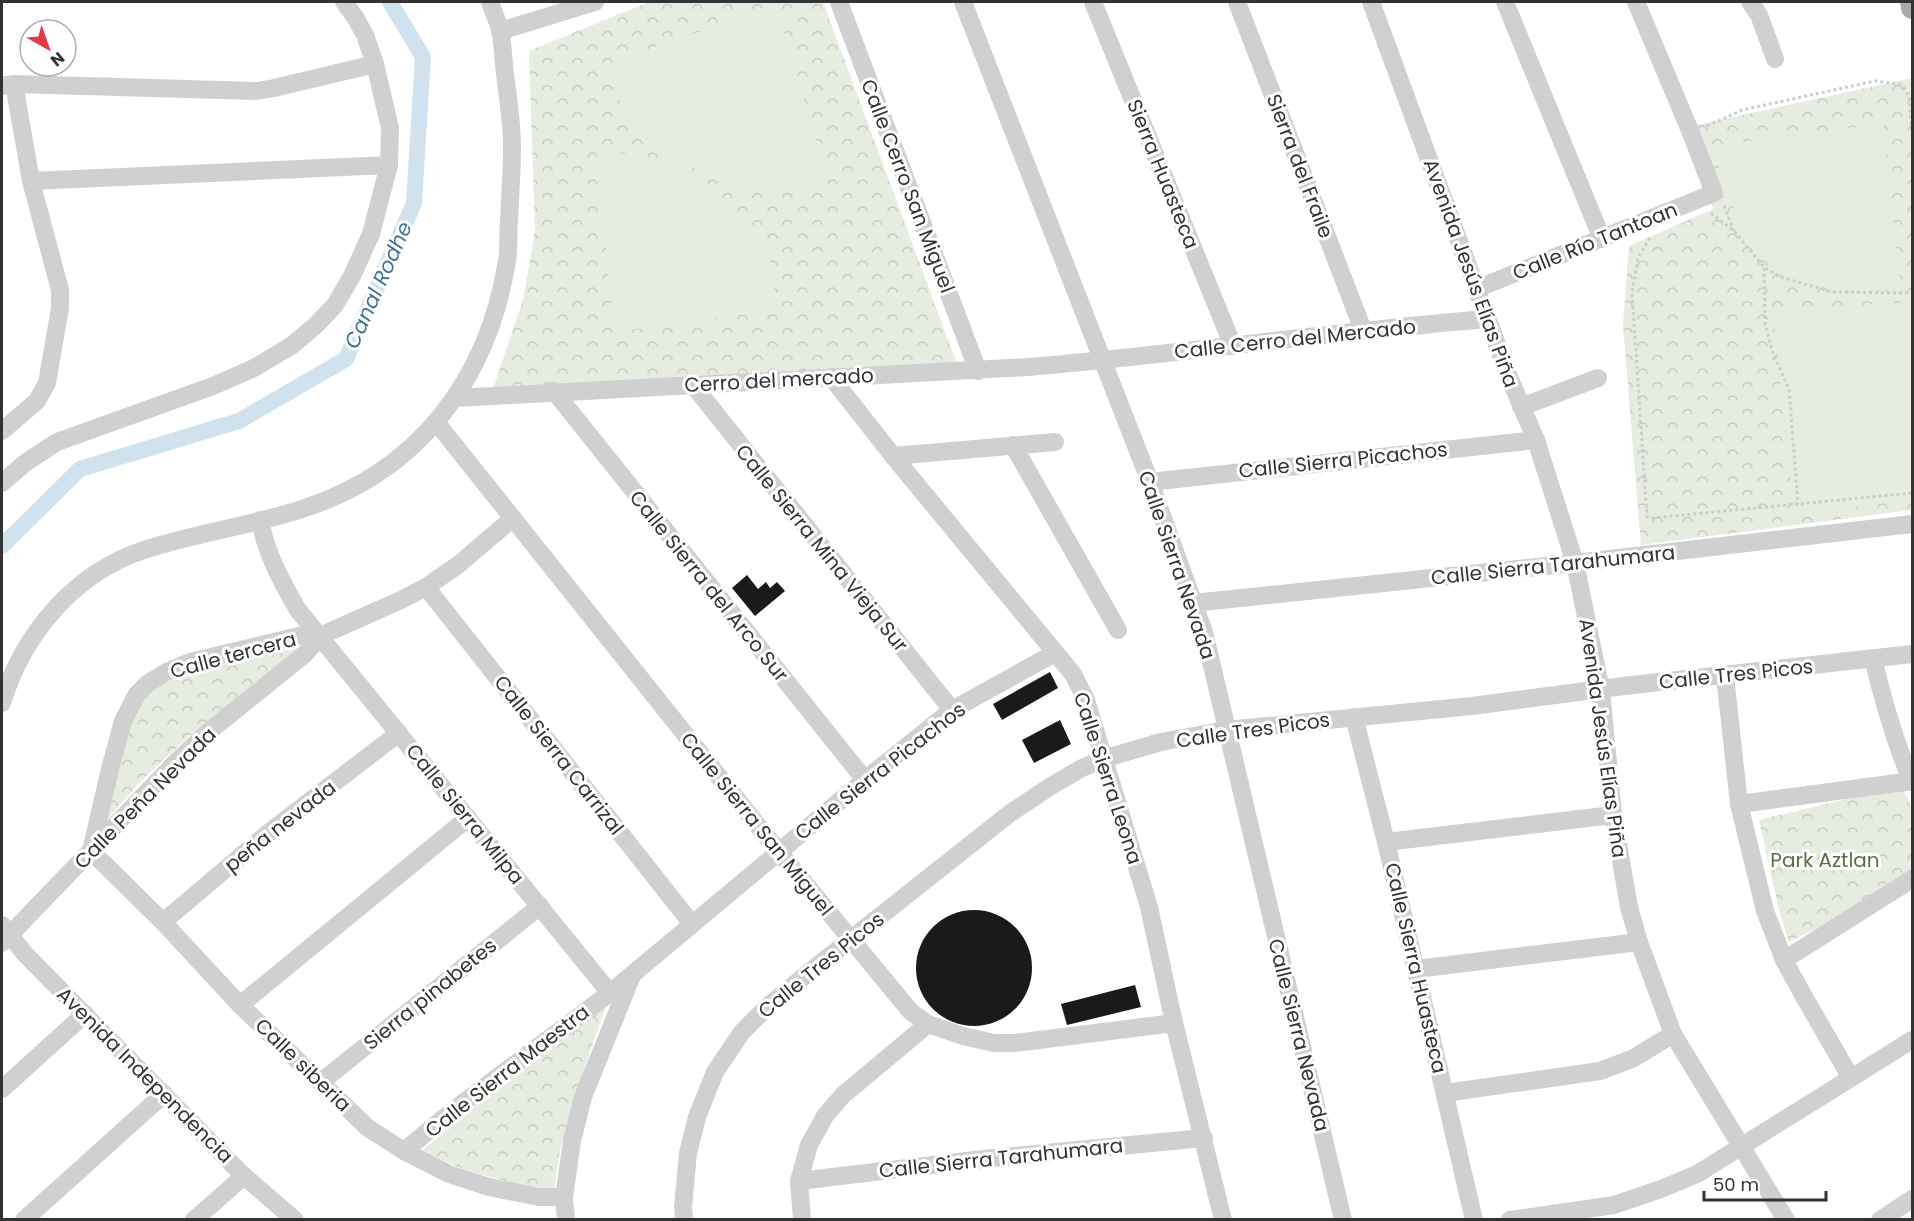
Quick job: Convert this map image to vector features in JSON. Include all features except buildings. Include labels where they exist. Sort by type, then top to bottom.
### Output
[{"type":"main road","points":[[1911,2],[1912,8]]},
{"type":"street","points":[[2,483],[25,463],[57,442],[213,386],[254,368],[291,346],[335,305],[352,276],[371,234],[389,165],[390,128],[375,64],[356,17],[344,2]]},
{"type":"street","points":[[2,703],[26,646],[60,603],[93,576],[113,563],[144,550],[301,509],[360,485],[401,458],[456,398],[486,334],[501,292],[507,258],[512,145],[500,31],[490,2]]},
{"type":"street","points":[[500,31],[595,2]]},
{"type":"street","name":"Calle Cerro San Miguel","points":[[839,2],[978,371]]},
{"type":"street","name":"Calle Sierra Nevada","points":[[963,2],[1150,482],[1204,632],[1343,1220]]},
{"type":"street","name":"Sierra Huasteca","points":[[1093,2],[1233,346]]},
{"type":"street","name":"Sierra del Fraile","points":[[1237,2],[1363,330]]},
{"type":"street","name":"Avenida Jesús Elías Piña","points":[[1371,2],[1476,289],[1536,440],[1575,563],[1601,690],[1613,815],[1629,907],[1639,942],[1673,1034],[1786,1220]]},
{"type":"street","points":[[1505,2],[1602,239]]},
{"type":"street","points":[[1636,2],[1691,133],[1710,202]]},
{"type":"street","points":[[1750,2],[1760,15],[1775,58]]},
{"type":"street","points":[[2,431],[37,401],[47,383],[60,308],[60,290],[30,182],[8,85],[257,91],[375,64]]},
{"type":"street","points":[[30,182],[389,165]]},
{"type":"street","name":"Calle Río Tantoan","points":[[1476,289],[1602,239],[1710,202]]},
{"type":"street","name":"Calle Cerro del Mercado","points":[[1102,361],[1363,330],[1488,319]]},
{"type":"street","name":"Cerro del mercado","points":[[456,398],[554,391],[978,371],[1102,361]]},
{"type":"street","name":"Calle Sierra Leona","points":[[831,377],[893,456],[1073,674],[1086,700],[1149,907],[1174,1023],[1223,1220]]},
{"type":"street","points":[[1521,407],[1598,378]]},
{"type":"street","name":"Calle Sierra Mina Vieja Sur","points":[[693,385],[952,710]]},
{"type":"street","name":"Calle Sierra del Arco Sur","points":[[554,391],[865,780]]},
{"type":"street","name":"Calle Sierra San Miguel","points":[[436,422],[779,852],[911,1012],[928,1024],[963,1035],[994,1042],[1015,1043],[1174,1023]]},
{"type":"street","name":"Calle Sierra Picachos","points":[[1150,482],[1536,440]]},
{"type":"street","points":[[893,456],[1055,442]]},
{"type":"street","points":[[1013,445],[1118,630]]},
{"type":"street","points":[[320,636],[401,600],[426,586],[458,565],[513,518]]},
{"type":"street","name":"Calle Sierra Milpa","points":[[260,520],[264,540],[280,579],[298,610],[610,993]]},
{"type":"street","name":"Calle Sierra Tarahumara","points":[[1193,603],[1575,563],[1912,524]]},
{"type":"street","name":"Calle Sierra Carrizal","points":[[426,586],[692,924]]},
{"type":"street","name":"Calle tercera","points":[[91,851],[123,721],[137,694],[166,672],[190,662],[299,636],[320,636]]},
{"type":"street","name":"Calle Peña Nevada","points":[[4,935],[91,851],[177,761],[207,733],[305,654],[320,636]]},
{"type":"street","name":"Calle Sierra Picachos","points":[[610,993],[952,710],[1055,653]]},
{"type":"street","name":"Calle Tres Picos","points":[[684,1220],[688,1153],[697,1117],[715,1072],[742,1032],[767,1007],[1009,814],[1082,768],[1103,759],[1161,742],[1226,730],[1472,706],[1912,654]]},
{"type":"street","points":[[1739,804],[1912,782],[1896,743],[1873,658]]},
{"type":"street","points":[[1725,676],[1739,804],[1765,911],[1784,960],[1851,1078]]},
{"type":"street","name":"Calle Sierra Huasteca","points":[[1354,717],[1386,842],[1474,1220]]},
{"type":"street","name":"peña nevada","points":[[164,922],[267,834],[399,733]]},
{"type":"street","points":[[1386,842],[1613,815]]},
{"type":"street","points":[[240,1005],[468,818]]},
{"type":"street","name":"Calle siberia","points":[[91,851],[164,922],[240,1005],[368,1128],[404,1151],[449,1174],[489,1187],[539,1197],[564,1197]]},
{"type":"street","points":[[1784,960],[1912,879]]},
{"type":"street","name":"Sierra pinabetes","points":[[321,1082],[540,906]]},
{"type":"street","name":"Avenida Independencia","points":[[4,935],[244,1176],[295,1220]]},
{"type":"street","points":[[1416,969],[1639,942]]},
{"type":"street","name":"Calle Sierra Picachos","points":[[566,1220],[564,1197],[572,1141],[584,1096],[632,974]]},
{"type":"street","name":"Calle Sierra Maestra","points":[[404,1151],[455,1109],[610,993]]},
{"type":"street","points":[[2,1089],[85,1014]]},
{"type":"street","points":[[802,1220],[800,1180],[809,1145],[825,1116],[843,1095],[928,1024]]},
{"type":"street","points":[[1445,1093],[1600,1071],[1634,1058],[1673,1034]]},
{"type":"street","points":[[1510,1220],[1614,1205],[1662,1189],[1697,1174],[1912,1040]]},
{"type":"street","points":[[24,1220],[164,1094]]},
{"type":"street","name":"Calle Sierra Tarahumara","points":[[800,1180],[983,1159],[1204,1138]]},
{"type":"street","points":[[194,1220],[244,1176]]},
{"type":"street","points":[[1880,1220],[1912,1199]]},
{"type":"path","points":[[1691,133],[1742,110],[1875,81],[1899,84],[1904,88],[1909,96],[1912,135]]},
{"type":"path","points":[[1735,232],[1720,196],[1710,202],[1764,267],[1780,277],[1833,292],[1912,293]]},
{"type":"path","points":[[1652,235],[1638,258],[1632,293],[1647,517],[1912,494]]},
{"type":"path","points":[[1764,267],[1765,323],[1773,353],[1789,388],[1798,504]]},
{"type":"green space","points":[[649,2],[823,2],[957,364],[493,389],[523,300],[535,231],[529,51]]},
{"type":"green space","points":[[775,4],[828,181],[772,191],[717,181],[667,151],[623,110],[607,65]]},
{"type":"green space","points":[[1912,78],[1912,510],[1641,545],[1623,325],[1629,246],[1713,209],[1692,126]]},
{"type":"green space","points":[[1883,124],[1901,289],[1844,292],[1778,270],[1750,244],[1723,184],[1714,146]]},
{"type":"green space","points":[[596,150],[644,156],[687,173],[733,208],[769,258],[779,310],[614,332]]},
{"type":"green space","points":[[1912,302],[1912,500],[1794,514],[1773,311]]},
{"type":"green space","points":[[297,642],[301,649],[187,738],[138,784],[106,821],[118,752],[143,696],[171,677]]},
{"type":"green space","name":"Park Aztlan","points":[[1901,786],[1912,808],[1912,870],[1822,926],[1789,942],[1778,906],[1759,820]]},
{"type":"green space","points":[[601,1004],[605,1009],[560,1150],[554,1191],[471,1171],[423,1150],[538,1054]]},
{"type":"waterway","name":"Canal Rodhe","points":[[2,546],[80,469],[239,421],[346,359],[414,203],[423,57],[390,2]]}]
